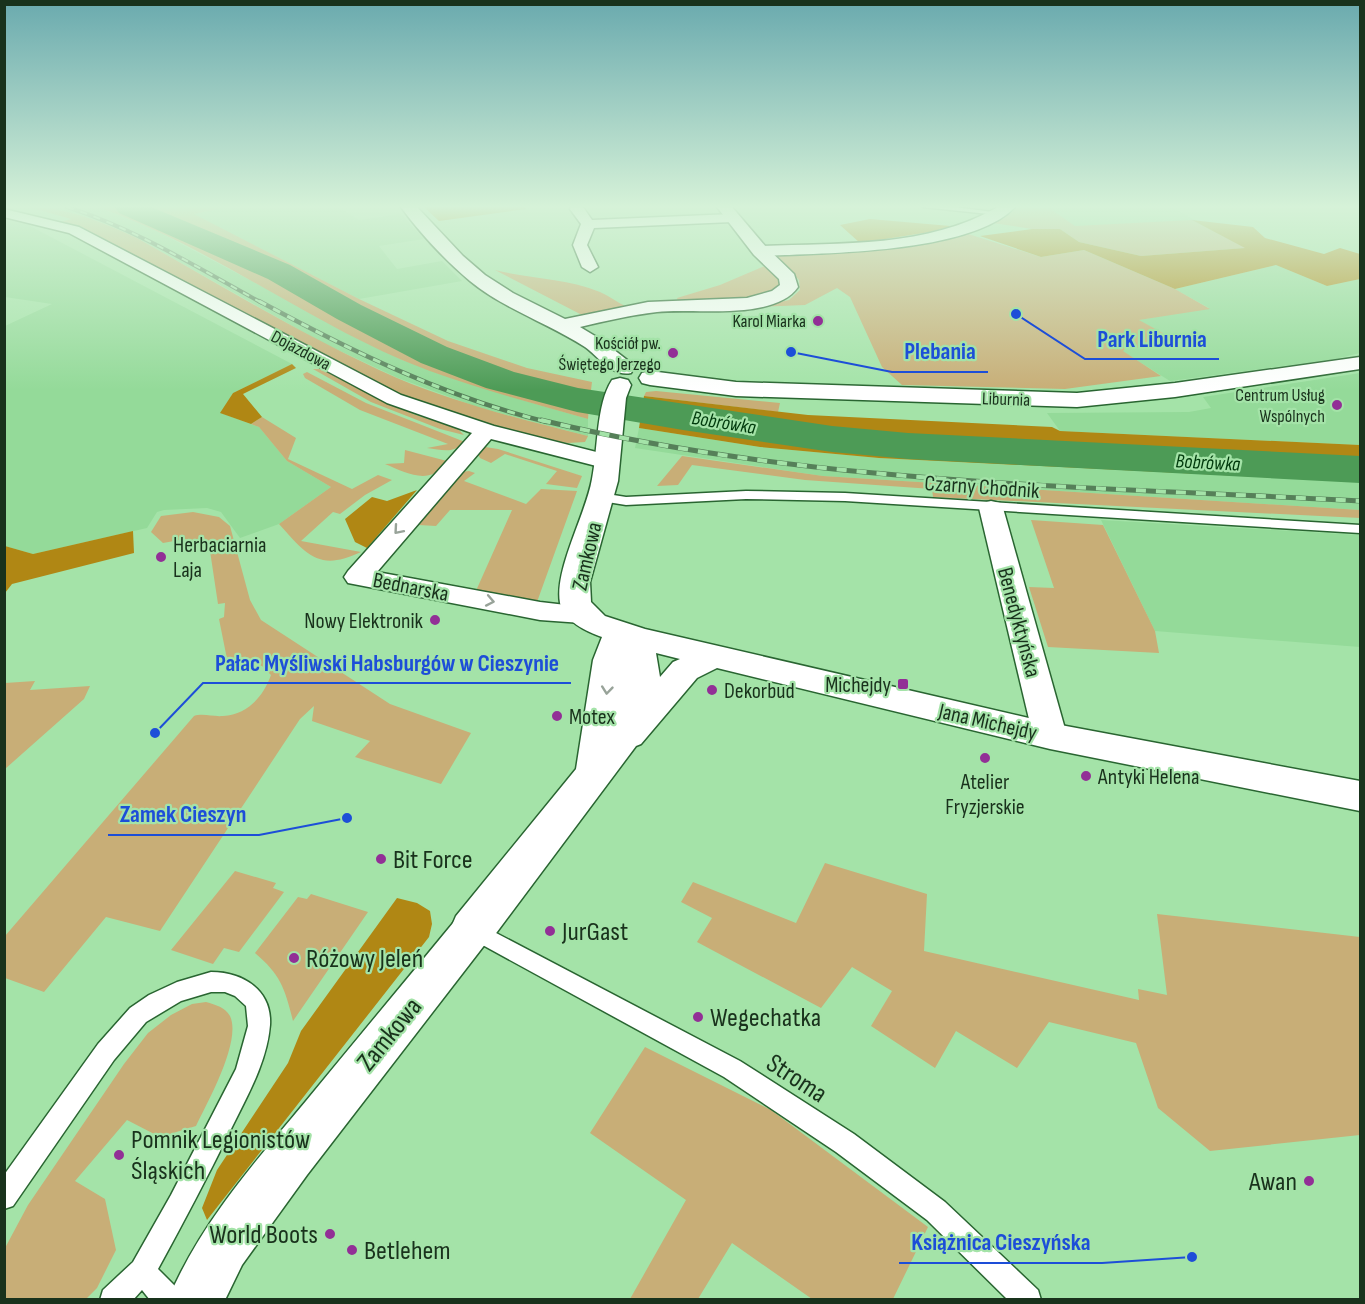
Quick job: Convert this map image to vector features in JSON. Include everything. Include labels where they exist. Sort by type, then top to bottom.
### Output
[{"type":"street","name":"Dojazdowa","points":[[146,268],[394,399],[486,431],[608,462]]},
{"type":"street","points":[[467,268],[489,287],[580,336],[610,355],[619,384]]},
{"type":"street","points":[[561,326],[660,306],[753,302],[783,294],[789,287],[789,278],[778,268]]},
{"type":"street","points":[[580,336],[640,309]]},
{"type":"street","name":"Liburnia","points":[[619,384],[635,385],[650,378],[736,389],[1085,400],[1175,390],[1360,363]]},
{"type":"street","name":"Zamkowa","points":[[605,760],[644,676],[629,635],[594,623],[576,606],[575,582],[601,497],[619,384]]},
{"type":"street","name":"Bednarska","points":[[486,431],[358,577],[540,610],[582,614]]},
{"type":"street","name":"Benedyktyńska","points":[[991,508],[1050,736]]},
{"type":"street","name":"Jana Michejdy","points":[[629,635],[1050,736],[1360,796]]},
{"type":"street","name":"Zamkowa","points":[[195,1299],[224,1247],[290,1158],[605,760],[644,720],[685,670],[713,656]]},
{"type":"lane","name":"Czarny Chodnik","points":[[601,497],[626,501],[746,495],[834,497],[1360,529]]},
{"type":"lane","name":"Stroma","points":[[472,930],[732,1069],[845,1143],[936,1211],[1028,1299]]},
{"type":"lane","points":[[4,1197],[106,1052],[138,1015],[157,1002],[195,985],[211,982],[225,982],[243,989],[254,999],[258,1009],[259,1026],[252,1058],[200,1166],[142,1271],[113,1299]]},
{"type":"lane","points":[[142,1271],[168,1299]]},
{"type":"shaded area","points":[[5,268],[109,268],[292,364],[233,393],[221,413],[259,427],[287,461],[331,487],[279,524],[240,538],[221,512],[207,508],[164,510],[157,512],[147,528],[33,554],[5,546],[5,326],[52,304],[5,297]]},
{"type":"shaded area","points":[[156,268],[189,268],[298,329],[363,362],[420,387],[468,404],[588,436],[585,442],[568,443],[546,440],[455,416],[394,392]]},
{"type":"shaded area","points":[[190,268],[227,268],[402,360],[525,401],[588,419],[588,436],[480,408],[398,378],[321,342]]},
{"type":"shaded area","points":[[228,268],[255,268],[361,328],[445,366],[510,388],[589,406],[588,419],[471,385],[425,369],[326,322]]},
{"type":"shaded area","points":[[273,268],[299,268],[448,341],[527,368],[592,382],[590,398],[510,379],[388,327]]},
{"type":"shaded area","points":[[298,268],[449,268],[462,281],[359,299]]},
{"type":"shaded area","points":[[760,268],[770,268],[779,275],[780,286],[763,297],[678,301],[677,298],[720,285]]},
{"type":"shaded area","points":[[787,268],[1126,268],[1175,289],[1210,309],[1139,320],[1181,343],[1123,351],[1161,376],[1065,389],[902,385],[882,367],[850,297],[837,288],[805,305],[759,307],[789,300],[800,290],[799,280]]},
{"type":"shaded area","points":[[1126,268],[1264,268],[1175,289]]},
{"type":"shaded area","points":[[1264,268],[1283,268],[1327,286],[1360,279],[1360,353],[1335,359],[1170,381],[1122,351],[1179,342],[1138,320],[1209,308],[1175,289]]},
{"type":"shaded area","points":[[1283,268],[1360,268],[1360,279],[1327,286]]},
{"type":"shaded area","points":[[495,270],[587,287],[625,306],[589,315],[580,314]]},
{"type":"shaded area","points":[[292,364],[296,368],[243,394],[262,417],[251,424],[220,413],[233,393]]},
{"type":"shaded area","points":[[313,369],[323,369],[413,414],[457,428],[464,435],[440,429],[371,402]]},
{"type":"shaded area","points":[[307,372],[366,403],[465,442],[452,450],[427,448],[448,444],[360,410],[305,378],[303,374]]},
{"type":"shaded area","points":[[1360,373],[1360,445],[1060,431],[1047,413],[1189,412],[1211,408],[1203,397]]},
{"type":"shaded area","points":[[656,391],[780,403],[778,412],[644,396],[646,392]]},
{"type":"shaded area","points":[[644,396],[808,415],[1052,427],[1060,431],[1360,445],[1360,482],[879,458],[760,447],[639,428]]},
{"type":"shaded area","points":[[262,417],[296,438],[288,459],[352,489],[378,475],[392,480],[365,495],[340,514],[333,512],[301,541],[361,552],[334,560],[315,557],[306,552],[279,524],[331,487],[287,461],[259,427],[251,424]]},
{"type":"shaded area","points":[[639,428],[760,447],[879,458],[1360,482],[1360,510],[823,476],[635,448]]},
{"type":"shaded area","points":[[485,447],[498,449],[582,476],[577,488],[546,484],[557,471],[505,454],[491,463],[480,458],[478,454]]},
{"type":"shaded area","points":[[405,450],[447,461],[446,465],[432,475],[424,476],[409,474],[385,464],[404,463]]},
{"type":"shaded area","points":[[682,456],[823,476],[1360,510],[1360,518],[933,497],[932,489],[805,480],[692,465],[678,485],[657,486]]},
{"type":"shaded area","points":[[469,471],[475,473],[464,481],[526,504],[541,489],[577,491],[537,602],[475,593],[512,510],[450,510],[436,526],[419,525],[456,476]]},
{"type":"shaded area","points":[[417,490],[367,548],[355,542],[345,519],[372,497],[387,501]]},
{"type":"shaded area","points":[[193,512],[219,517],[230,526],[250,600],[261,620],[390,704],[471,733],[441,784],[355,757],[370,741],[312,721],[314,706],[300,719],[160,931],[106,917],[44,992],[5,978],[5,936],[194,716],[223,716],[240,712],[259,697],[271,675],[262,666],[228,664],[219,619],[224,617],[225,603],[218,604],[210,551],[215,547],[201,545],[204,543],[201,541],[196,543],[185,539],[163,543],[151,532],[161,516]]},
{"type":"shaded area","points":[[1031,520],[1103,525],[1155,631],[1159,653],[1048,647],[1029,587],[1054,588]]},
{"type":"shaded area","points":[[1101,520],[1360,535],[1360,647],[1155,631]]},
{"type":"shaded area","points":[[133,531],[134,553],[12,584],[5,593],[5,546],[33,554]]},
{"type":"shaded area","points":[[35,681],[30,690],[90,686],[84,699],[5,769],[5,683]]},
{"type":"shaded area","points":[[825,863],[927,894],[924,951],[1139,1000],[1138,989],[1167,995],[1157,914],[1360,937],[1360,1135],[1210,1151],[1158,1108],[1136,1043],[1049,1022],[1017,1068],[956,1031],[935,1068],[871,1026],[892,991],[852,967],[821,1008],[697,942],[712,918],[681,902],[693,882],[796,923]]},
{"type":"shaded area","points":[[235,871],[276,883],[273,888],[284,892],[239,952],[224,948],[213,964],[171,950]]},
{"type":"shaded area","points":[[311,894],[368,912],[293,1021],[281,983],[271,968],[255,953],[298,897],[307,899]]},
{"type":"shaded area","points":[[397,898],[417,903],[430,911],[432,924],[429,937],[207,1220],[202,1208],[217,1170],[288,1063],[301,1031]]},
{"type":"shaded area","points":[[206,1002],[226,1010],[230,1016],[231,1040],[222,1072],[196,1126],[160,1137],[127,1120],[75,1181],[105,1199],[116,1250],[97,1288],[86,1299],[5,1299],[5,1248],[28,1205],[124,1064],[148,1033],[171,1015],[192,1004]]},
{"type":"shaded area","points":[[645,1047],[771,1110],[928,1227],[893,1299],[812,1299],[732,1243],[698,1299],[630,1299],[686,1200],[590,1133]]},
{"type":"waterway","name":"Bobrówka","points":[[269,268],[434,355],[500,380],[577,400],[832,439],[908,446],[1360,470]]},
{"type":"railway","points":[[199,268],[262,303]]},
{"type":"railway","points":[[259,301],[399,371],[472,400],[547,422]]},
{"type":"railway","points":[[541,420],[642,442],[744,458],[846,470],[1051,486],[1360,501]]},
{"type":"place","name":"Park Liburnia","points":[[1016,314]]},
{"type":"place","name":"Karol Miarka","points":[[818,321]]},
{"type":"place","name":"Plebania","points":[[791,352]]},
{"type":"place","name":"Kościół pw. Świętego Jerzego","points":[[673,353]]},
{"type":"place","name":"Centrum Usług Wspólnych","points":[[1337,405]]},
{"type":"place","name":"Herbaciarnia Laja","points":[[161,557]]},
{"type":"place","name":"Nowy Elektronik","points":[[435,620]]},
{"type":"place","name":"Michejdy","points":[[903,684]]},
{"type":"place","name":"Dekorbud","points":[[712,690]]},
{"type":"place","name":"Motex","points":[[557,716]]},
{"type":"place","name":"Pałac Myśliwski Habsburgów w Cieszynie","points":[[155,733]]},
{"type":"place","name":"Atelier Fryzjerskie","points":[[985,758]]},
{"type":"place","name":"Antyki Helena","points":[[1086,776]]},
{"type":"place","name":"Zamek Cieszyn","points":[[347,818]]},
{"type":"place","name":"Bit Force","points":[[381,859]]},
{"type":"place","name":"JurGast","points":[[550,931]]},
{"type":"place","name":"Różowy Jeleń","points":[[294,958]]},
{"type":"place","name":"Wegechatka","points":[[698,1017]]},
{"type":"place","name":"Pomnik Legionistów Śląskich","points":[[119,1155]]},
{"type":"place","name":"Awan","points":[[1309,1181]]},
{"type":"place","name":"World Boots","points":[[330,1234]]},
{"type":"place","name":"Betlehem","points":[[352,1250]]},
{"type":"place","name":"Książnica Cieszyńska","points":[[1192,1257]]}]
